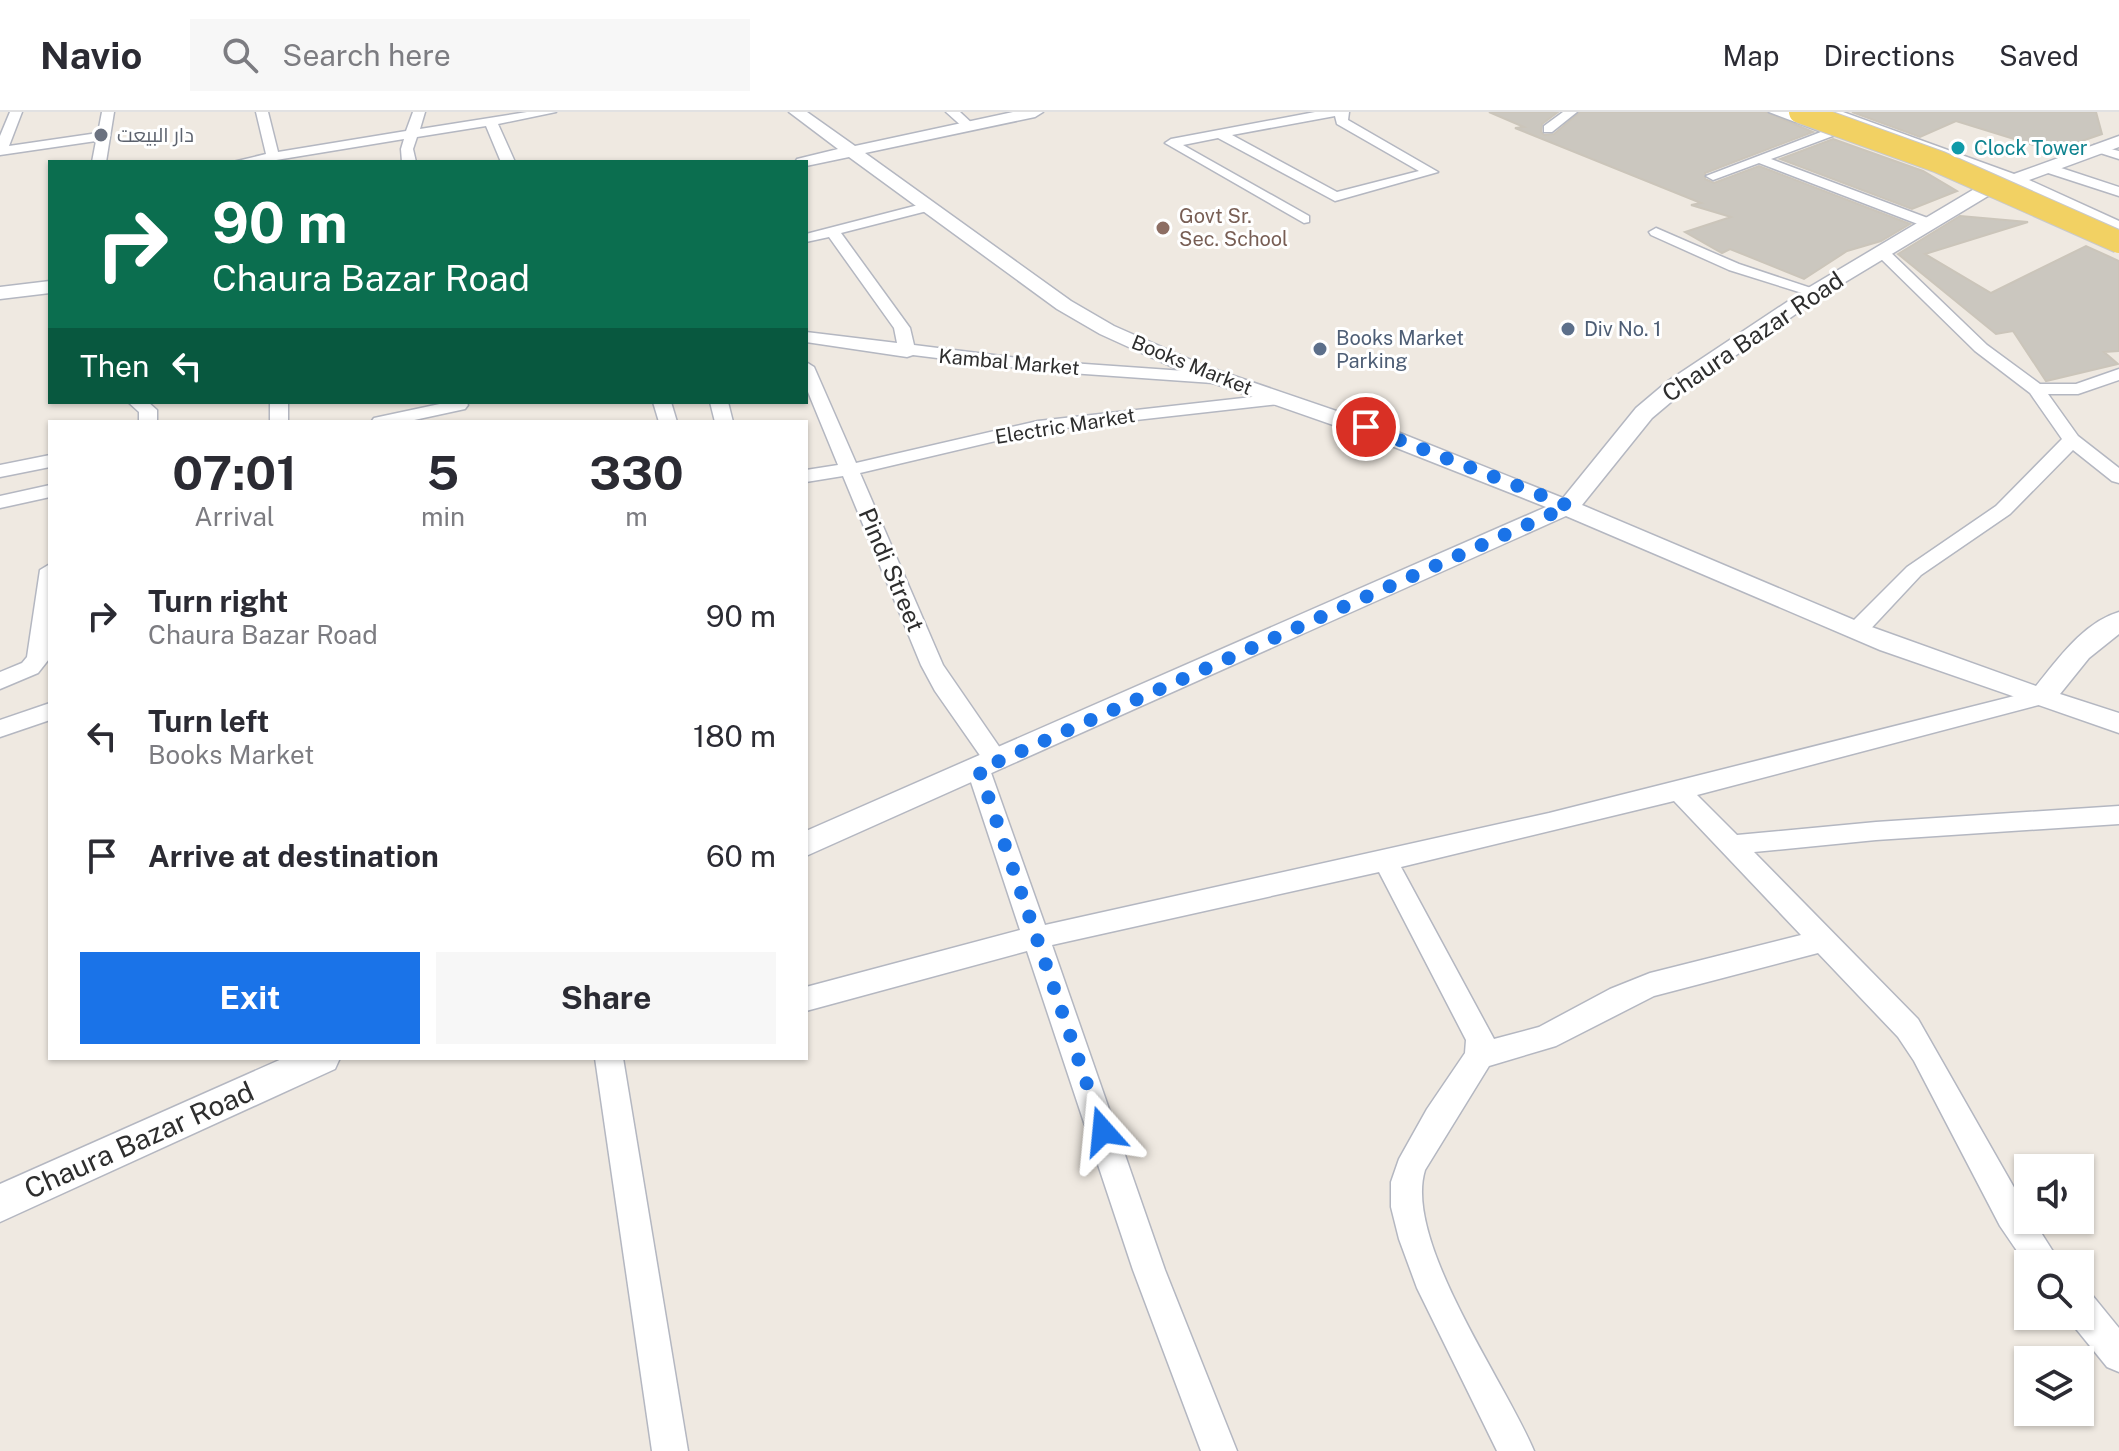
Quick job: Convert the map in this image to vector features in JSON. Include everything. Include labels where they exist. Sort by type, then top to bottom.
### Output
[{"type":"main road","points":[[1800,112],[1939,162],[2119,242]]},
{"type":"main road","points":[[1819,112],[2005,182],[2119,230]]},
{"type":"street","points":[[99,160],[108,112]]},
{"type":"street","points":[[262,112],[267,159],[550,112]]},
{"type":"street","points":[[409,160],[407,149],[419,112]]},
{"type":"street","name":"Books Market","points":[[797,112],[1083,317],[1213,378],[1366,427],[1569,506],[1856,631],[2119,723]]},
{"type":"street","points":[[952,112],[969,126]]},
{"type":"street","points":[[808,161],[1035,112]]},
{"type":"street","points":[[1304,219],[1171,143],[1335,112]]},
{"type":"street","points":[[1220,134],[1335,197],[1431,172],[1341,121],[1343,112]]},
{"type":"street","points":[[1548,129],[1571,112]]},
{"type":"street","points":[[1777,112],[1908,159],[2119,254]]},
{"type":"street","points":[[1829,112],[2014,180],[2119,230]]},
{"type":"street","points":[[0,115],[15,113],[0,151],[104,136]]},
{"type":"street","points":[[491,123],[507,160]]},
{"type":"street","points":[[1713,176],[1834,131]]},
{"type":"street","name":"Chaura Bazar Road","points":[[808,843],[1569,506],[1644,413],[1676,386],[1815,292],[1982,192],[2119,141]]},
{"type":"street","points":[[2099,148],[2119,155]]},
{"type":"street","points":[[1760,159],[1928,223]]},
{"type":"street","points":[[2047,168],[2119,192]]},
{"type":"street","points":[[808,237],[926,207]]},
{"type":"street","points":[[832,231],[902,328],[907,352]]},
{"type":"street","points":[[1656,232],[1734,267],[1815,292]]},
{"type":"street","points":[[1881,251],[1981,348],[2036,389],[2072,440],[2119,477]]},
{"type":"street","points":[[0,293],[48,287]]},
{"type":"street","name":"Kambal Market","points":[[808,337],[907,352],[1042,366],[1213,378]]},
{"type":"street","name":"Pindi Street","points":[[808,372],[932,665],[988,765],[1038,936],[1149,1270],[1219,1451]]},
{"type":"street","points":[[2036,389],[2078,389],[2119,374]]},
{"type":"street","name":"Electric Market","points":[[808,476],[849,470],[1027,428],[1279,399]]},
{"type":"street","points":[[140,404],[148,410],[148,420]]},
{"type":"street","points":[[393,420],[460,410]]},
{"type":"street","points":[[1856,631],[1914,571],[2015,500],[2072,440]]},
{"type":"street","points":[[0,471],[48,461]]},
{"type":"street","points":[[0,502],[48,491]]},
{"type":"street","points":[[0,681],[30,668],[38,659],[48,585]]},
{"type":"street","points":[[808,998],[1038,936],[1385,860],[1679,791],[2042,697],[2079,652],[2119,621]]},
{"type":"street","points":[[0,729],[48,712]]},
{"type":"street","points":[[1679,791],[1887,1004],[1924,1052],[2011,1215],[2035,1250]]},
{"type":"street","points":[[1732,845],[1876,831],[2119,815]]},
{"type":"street","points":[[1385,860],[1480,1039],[1479,1056],[1414,1161],[1405,1184],[1408,1220],[1424,1266],[1516,1451]]},
{"type":"street","points":[[1479,1056],[1546,1037],[1620,997],[1650,985],[1825,940]]},
{"type":"street","name":"Chaura Bazar Road","points":[[0,1203],[318,1060]]},
{"type":"street","points":[[616,1060],[670,1451]]},
{"type":"street","points":[[2094,1324],[2119,1355]]},
{"type":"building","points":[[1489,112],[1558,112],[1542,124],[1541,132],[1544,135],[1554,134],[1580,112],[1766,112],[1813,132],[1705,173],[1705,179],[1714,183],[1759,166],[1910,224],[1881,241],[1847,251],[1804,279],[1730,249],[1722,253],[1685,232],[1731,217],[1691,205],[1701,203],[1515,128],[1524,127]]},
{"type":"building","points":[[1852,112],[2096,112],[2102,134],[2053,151],[1956,121],[1920,137]]},
{"type":"building","points":[[1833,139],[1923,171],[1957,191],[1912,209],[1780,159]]},
{"type":"building","points":[[1960,216],[2028,222],[1925,254],[1991,293],[2086,246],[2119,261],[2119,351],[2104,352],[2118,364],[2046,381],[2013,331],[1996,334],[1898,254]]},
{"type":"place","name":"دار البیعت","points":[[101,135]]},
{"type":"place","name":"Clock Tower","points":[[1958,148]]},
{"type":"place","name":"Govt Sr. Sec. School","points":[[1163,228]]},
{"type":"place","name":"Div No. 1","points":[[1568,329]]},
{"type":"place","name":"Books Market Parking","points":[[1320,349]]},
{"type":"route","points":[[1103,1131],[979,770],[1569,506],[1366,427]]}]
